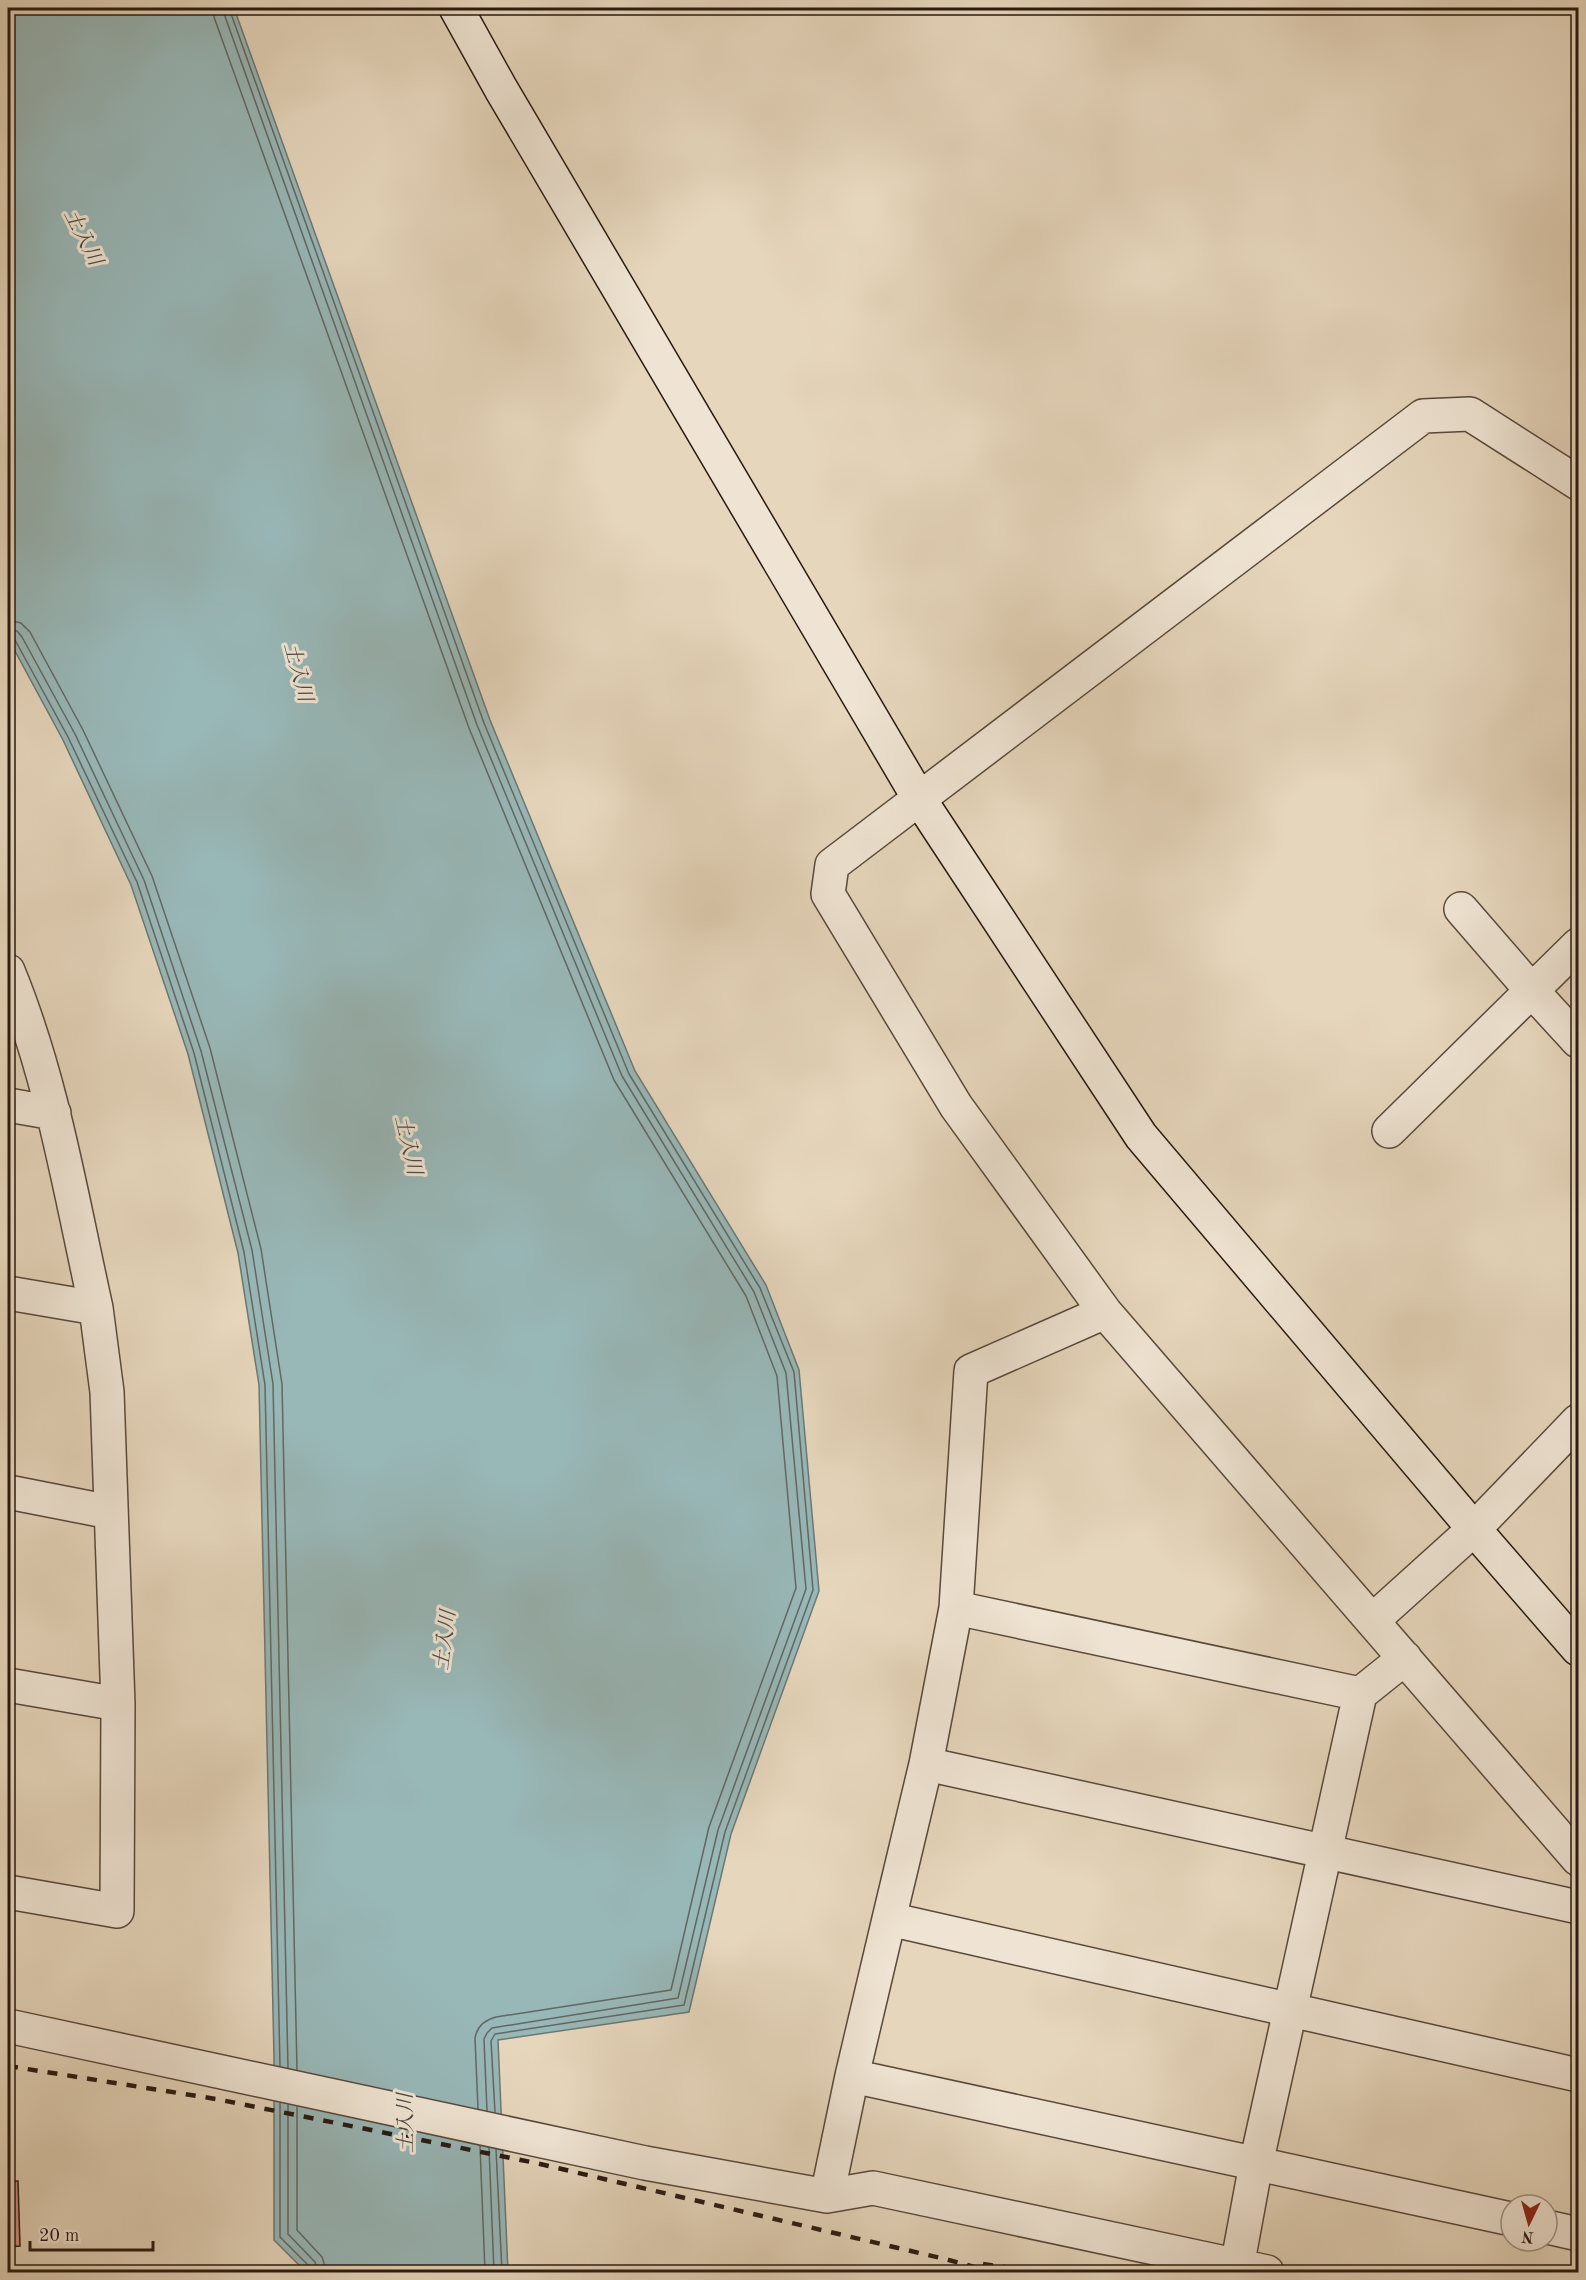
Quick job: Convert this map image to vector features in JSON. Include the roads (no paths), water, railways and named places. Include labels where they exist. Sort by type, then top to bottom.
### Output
[{"type":"street","points":[[456,8],[501,89],[920,800],[1141,1136],[1578,1649]]},
{"type":"street","points":[[1578,483],[1470,414],[1423,416],[832,865],[828,894],[956,1107],[1105,1312],[1578,1859]]},
{"type":"street","points":[[1461,909],[1532,992],[1578,1041]]},
{"type":"street","points":[[1389,1131],[1578,945]]},
{"type":"street","points":[[8,971],[20,1000],[54,1113],[96,1308],[107,1392],[117,1704],[117,1911],[8,1892]]},
{"type":"street","points":[[8,1105],[54,1113]]},
{"type":"street","points":[[8,1293],[96,1308]]},
{"type":"street","points":[[827,2196],[852,2076],[926,1764],[956,1608],[971,1371],[1105,1312]]},
{"type":"street","points":[[1372,1621],[1474,1529],[1578,1421]]},
{"type":"street","points":[[8,1492],[110,1512]]},
{"type":"street","points":[[956,1608],[1360,1694]]},
{"type":"street","points":[[8,2026],[645,2163],[827,2196],[873,2188],[1252,2270],[1256,2164],[1360,1694],[1405,1658]]},
{"type":"street","points":[[8,1685],[117,1704]]},
{"type":"street","points":[[926,1764],[1578,1907]]},
{"type":"street","points":[[889,1919],[1578,2075]]},
{"type":"street","points":[[852,2076],[1499,2216]]},
{"type":"street","points":[[1559,2230],[1578,2234]]},
{"type":"water","name":"土入川","points":[[8,8],[234,8],[490,720],[635,1071],[766,1285],[799,1370],[819,1591],[731,1834],[689,2012],[498,2040],[508,2272],[306,2272],[274,2240],[274,2056],[259,1385],[238,1253],[188,1054],[131,885],[63,740],[8,638]]},
{"type":"railway","points":[[8,2066],[216,2099],[536,2163],[993,2272]]},
{"type":"railway","points":[[983,2264],[1040,2272]]}]
